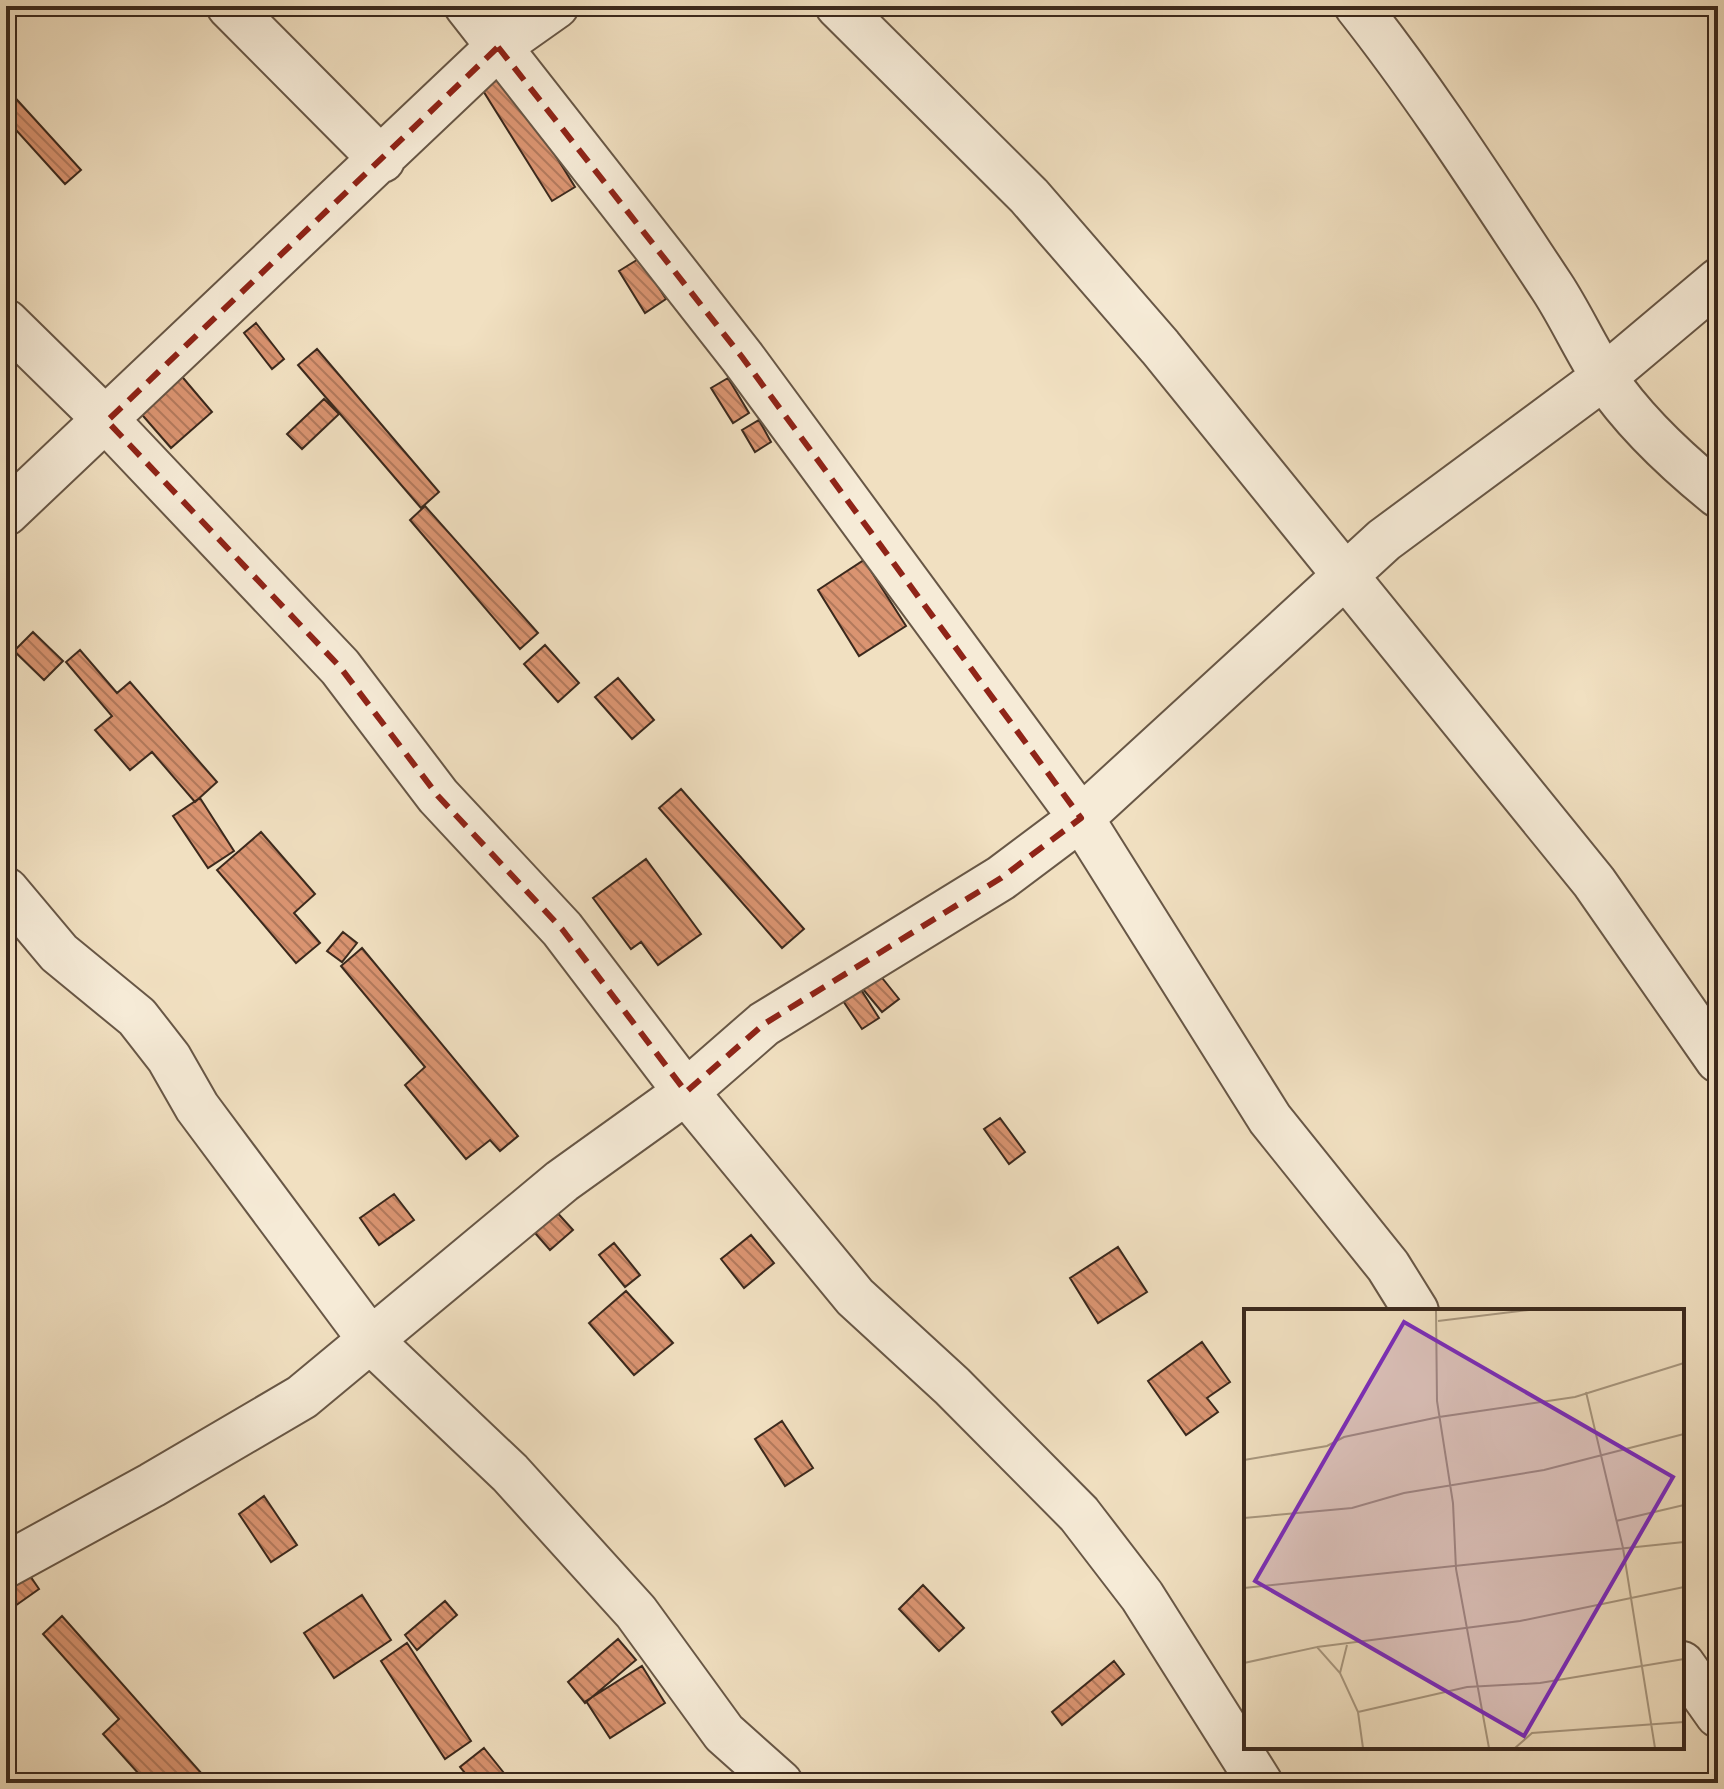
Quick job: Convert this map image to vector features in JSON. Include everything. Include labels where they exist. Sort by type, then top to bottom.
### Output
[{"type":"street","points":[[229,6],[382,160]]},
{"type":"street","points":[[467,6],[742,357],[1081,818],[1270,1119],[1388,1266],[1415,1309]]},
{"type":"street","points":[[6,513],[107,421],[498,47],[556,6]]},
{"type":"street","points":[[838,6],[1029,196],[1160,347],[1594,882],[1718,1060]]},
{"type":"street","points":[[1357,6],[1411,75],[1563,302],[1604,377],[1651,433],[1718,495]]},
{"type":"street","points":[[6,1565],[152,1485],[302,1397],[372,1342],[562,1181],[686,1092],[764,1024],[1001,878],[1081,818],[1198,715],[1384,540],[1604,377],[1718,281]]},
{"type":"street","points":[[6,322],[107,421],[340,667],[438,796],[562,929],[686,1092],[855,1297],[952,1386],[1079,1514],[1142,1596],[1260,1783]]},
{"type":"street","points":[[6,890],[59,953],[137,1017],[169,1058],[197,1107],[372,1342],[521,1484],[636,1612],[724,1733],[780,1783]]},
{"type":"street","points":[[1684,1667],[1718,1715]]},
{"type":"highlighted area","points":[[498,47],[742,357],[1081,818],[1001,878],[764,1024],[686,1092],[562,929],[438,796],[340,667],[107,421]]},
{"type":"building","points":[[506,75],[575,187],[552,201],[482,89]]},
{"type":"building","points":[[9,91],[81,170],[65,184],[6,119]]},
{"type":"building","points":[[640,258],[666,299],[645,313],[619,271]]},
{"type":"building","points":[[256,323],[284,359],[272,369],[244,333]]},
{"type":"building","points":[[317,349],[439,492],[421,508],[298,365]]},
{"type":"building","points":[[173,366],[212,412],[171,448],[131,402]]},
{"type":"building","points":[[728,378],[749,413],[733,423],[711,388]]},
{"type":"building","points":[[324,399],[339,414],[302,449],[287,434]]},
{"type":"building","points":[[759,420],[771,442],[755,452],[742,430]]},
{"type":"building","points":[[425,506],[538,633],[520,649],[410,520]]},
{"type":"building","points":[[864,560],[906,626],[859,656],[818,590]]},
{"type":"building","points":[[33,632],[63,661],[44,680],[14,651]]},
{"type":"building","points":[[545,645],[579,683],[558,702],[524,664]]},
{"type":"building","points":[[80,650],[117,693],[130,682],[217,782],[195,802],[152,752],[130,770],[95,730],[112,716],[66,662]]},
{"type":"building","points":[[618,678],[654,720],[632,739],[595,697]]},
{"type":"building","points":[[681,789],[804,929],[782,948],[659,808]]},
{"type":"building","points":[[200,798],[234,851],[208,868],[173,816]]},
{"type":"building","points":[[261,832],[315,894],[294,913],[320,943],[296,963],[217,870]]},
{"type":"building","points":[[646,859],[701,934],[658,965],[641,942],[631,949],[593,898]]},
{"type":"building","points":[[343,932],[357,943],[342,962],[327,951]]},
{"type":"building","points":[[362,948],[518,1136],[500,1151],[490,1140],[466,1159],[405,1085],[425,1067],[341,966]]},
{"type":"building","points":[[875,969],[899,999],[882,1012],[857,982]]},
{"type":"building","points":[[853,977],[879,1018],[862,1029],[835,989]]},
{"type":"building","points":[[1000,1118],[1025,1152],[1009,1164],[984,1129]]},
{"type":"building","points":[[394,1194],[414,1220],[379,1245],[360,1218]]},
{"type":"building","points":[[543,1197],[573,1230],[550,1250],[521,1217]]},
{"type":"building","points":[[751,1235],[774,1263],[744,1288],[721,1259]]},
{"type":"building","points":[[614,1243],[640,1275],[625,1287],[599,1255]]},
{"type":"building","points":[[1118,1247],[1147,1292],[1098,1323],[1070,1278]]},
{"type":"building","points":[[626,1291],[673,1343],[634,1375],[589,1323]]},
{"type":"building","points":[[1202,1342],[1230,1382],[1207,1398],[1218,1412],[1186,1435],[1148,1381]]},
{"type":"building","points":[[782,1421],[813,1468],[785,1486],[755,1439]]},
{"type":"building","points":[[264,1496],[297,1545],[271,1562],[239,1514]]},
{"type":"building","points":[[22,1564],[39,1589],[8,1611],[6,1576]]},
{"type":"building","points":[[923,1585],[964,1628],[939,1651],[899,1609]]},
{"type":"building","points":[[362,1595],[391,1640],[334,1678],[304,1633]]},
{"type":"building","points":[[445,1601],[457,1615],[417,1650],[405,1635]]},
{"type":"building","points":[[62,1616],[210,1783],[147,1783],[103,1734],[119,1719],[43,1634]]},
{"type":"building","points":[[618,1639],[636,1660],[585,1703],[568,1682]]},
{"type":"building","points":[[407,1643],[471,1741],[445,1759],[381,1661]]},
{"type":"building","points":[[1114,1661],[1124,1674],[1062,1725],[1052,1712]]},
{"type":"building","points":[[642,1666],[665,1703],[610,1738],[586,1701]]},
{"type":"building","points":[[484,1748],[512,1783],[473,1783],[460,1767]]}]
